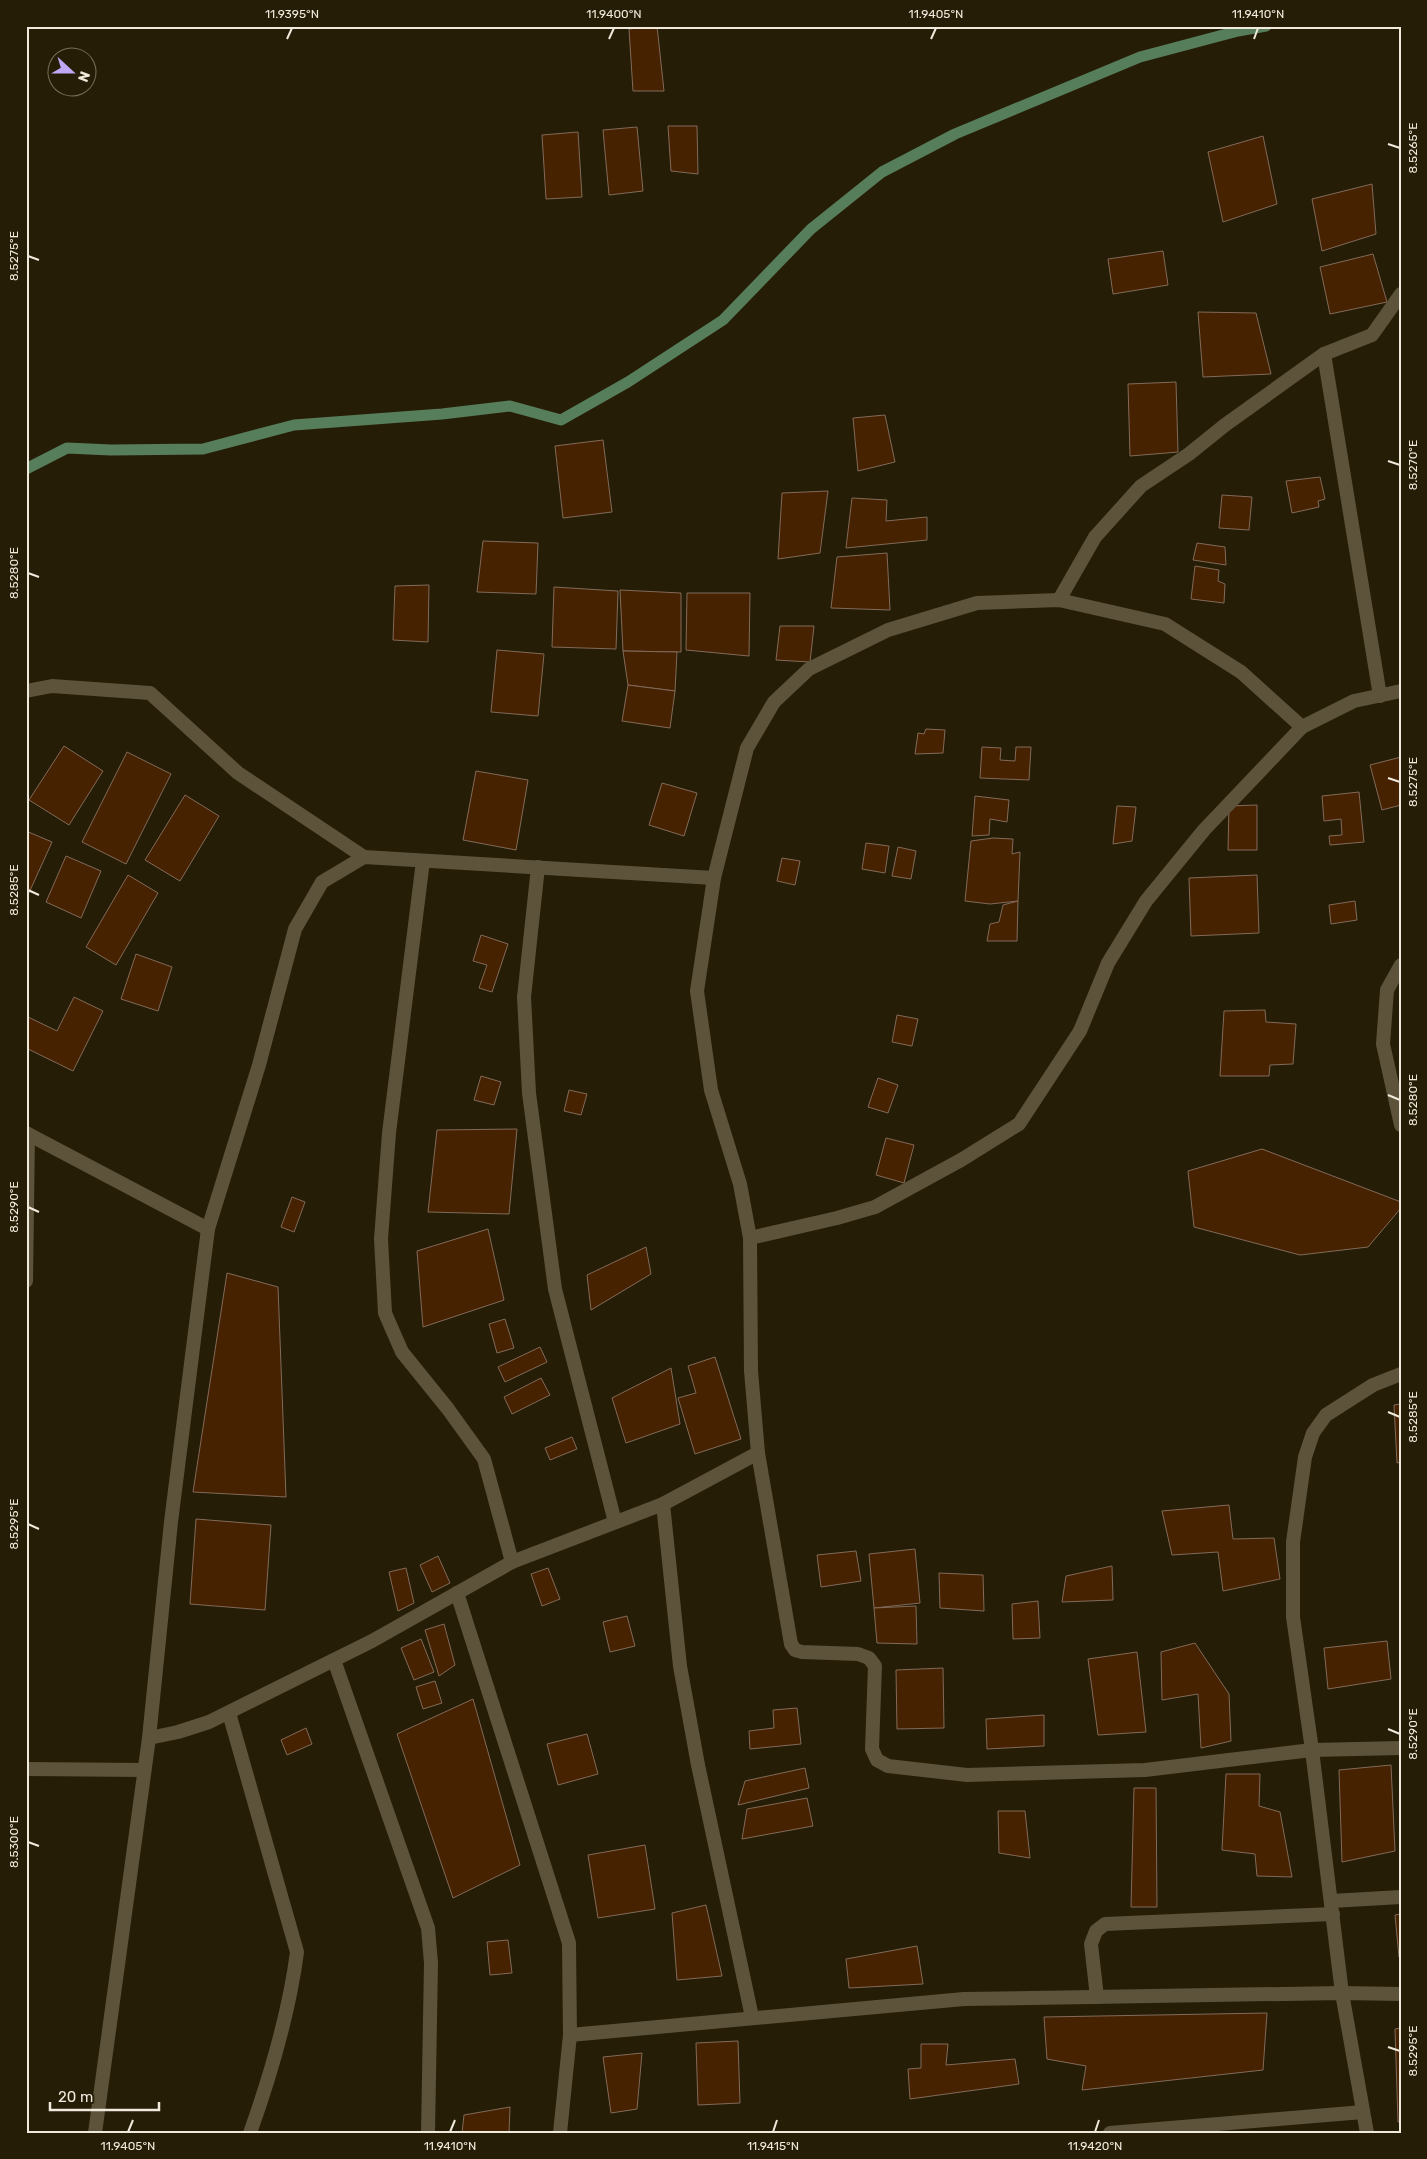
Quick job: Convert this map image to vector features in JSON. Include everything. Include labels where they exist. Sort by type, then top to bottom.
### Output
[{"type":"street","points":[[1059,600],[1095,537],[1141,486],[1189,454],[1225,425],[1324,354],[1372,335],[1401,294]]},
{"type":"street","points":[[1324,354],[1380,696]]},
{"type":"street","points":[[1302,727],[1241,672],[1164,624],[1059,600],[977,603],[888,630],[809,669],[774,702],[747,748],[714,878],[698,991],[711,1090],[740,1184],[750,1238],[751,1371],[758,1453],[791,1644],[796,1650],[802,1652],[858,1654],[869,1658],[875,1666],[872,1749],[877,1760],[888,1766],[977,1775],[1145,1770],[1312,1750],[1401,1748]]},
{"type":"street","points":[[26,691],[52,686],[150,693],[238,773],[364,857],[714,878]]},
{"type":"street","points":[[750,1238],[837,1218],[875,1206],[961,1160],[1019,1124],[1080,1031],[1108,963],[1146,901],[1204,830],[1302,727],[1354,701],[1401,691]]},
{"type":"street","points":[[95,2133],[149,1738],[171,1522],[208,1229],[260,1065],[295,929],[322,882],[364,857]]},
{"type":"street","points":[[424,861],[389,1133],[380,1239],[385,1313],[402,1352],[448,1408],[484,1458],[512,1562]]},
{"type":"street","points":[[538,867],[524,997],[529,1093],[555,1289],[615,1522]]},
{"type":"street","points":[[1401,964],[1387,990],[1382,1044],[1401,1125]]},
{"type":"street","points":[[26,1281],[27,1133],[208,1229]]},
{"type":"street","points":[[1367,2133],[1342,1993],[1312,1750],[1293,1617],[1293,1542],[1305,1457],[1313,1433],[1326,1415],[1373,1385],[1401,1374]]},
{"type":"street","points":[[149,1738],[178,1732],[229,1713],[372,1641],[512,1562],[663,1504],[758,1453]]},
{"type":"street","points":[[663,1504],[680,1666],[698,1765],[752,2017]]},
{"type":"street","points":[[457,1593],[555,1893],[569,1943],[570,2035],[560,2133]]},
{"type":"street","points":[[334,1660],[428,1928],[430,1963],[428,2133]]},
{"type":"street","points":[[229,1713],[297,1952],[294,1979],[271,2075],[250,2133]]},
{"type":"street","points":[[26,1769],[144,1770]]},
{"type":"street","points":[[1097,1997],[1091,1944],[1096,1931],[1105,1924],[1332,1908],[1401,1897]]},
{"type":"street","points":[[570,2035],[752,2017],[964,2000],[1342,1993],[1401,1994]]},
{"type":"street","points":[[1110,2133],[1363,2112]]},
{"type":"building","points":[[657,26],[664,91],[633,91],[629,29]]},
{"type":"building","points":[[668,126],[697,126],[698,174],[671,171]]},
{"type":"building","points":[[637,127],[643,191],[609,195],[603,130]]},
{"type":"building","points":[[578,132],[582,197],[546,199],[542,135]]},
{"type":"building","points":[[1263,136],[1277,204],[1223,222],[1208,152]]},
{"type":"building","points":[[1372,184],[1376,234],[1322,251],[1312,199]]},
{"type":"building","points":[[1163,251],[1168,285],[1113,294],[1108,259]]},
{"type":"building","points":[[1373,254],[1387,302],[1330,314],[1320,267]]},
{"type":"building","points":[[1198,312],[1256,313],[1271,374],[1203,377]]},
{"type":"building","points":[[1176,382],[1178,452],[1130,456],[1128,384]]},
{"type":"building","points":[[885,415],[895,462],[858,471],[853,418]]},
{"type":"building","points":[[603,440],[612,512],[563,518],[555,446]]},
{"type":"building","points":[[1320,477],[1325,499],[1318,501],[1319,507],[1292,513],[1286,481]]},
{"type":"building","points":[[828,491],[820,553],[778,559],[782,493]]},
{"type":"building","points":[[1222,495],[1252,497],[1249,530],[1219,528]]},
{"type":"building","points":[[852,498],[887,500],[886,521],[927,517],[927,540],[846,548]]},
{"type":"building","points":[[483,541],[538,543],[536,594],[477,592]]},
{"type":"building","points":[[1197,543],[1225,547],[1226,565],[1193,560]]},
{"type":"building","points":[[887,553],[890,610],[831,608],[837,557]]},
{"type":"building","points":[[1195,566],[1219,570],[1218,581],[1225,584],[1224,603],[1191,599]]},
{"type":"building","points":[[429,585],[428,642],[393,640],[395,586]]},
{"type":"building","points":[[554,587],[618,591],[616,649],[552,647]]},
{"type":"building","points":[[620,590],[681,593],[681,652],[623,651]]},
{"type":"building","points":[[687,593],[750,593],[749,656],[686,650]]},
{"type":"building","points":[[780,626],[814,626],[810,662],[776,660]]},
{"type":"building","points":[[497,650],[544,654],[538,716],[491,712]]},
{"type":"building","points":[[623,651],[677,652],[675,691],[628,685]]},
{"type":"building","points":[[628,685],[675,691],[670,728],[622,721]]},
{"type":"building","points":[[926,729],[945,730],[943,753],[915,754],[918,733],[924,734]]},
{"type":"building","points":[[64,746],[103,771],[69,825],[29,800]]},
{"type":"building","points":[[982,747],[1001,748],[1000,760],[1015,761],[1016,747],[1031,747],[1029,780],[980,778]]},
{"type":"building","points":[[127,752],[171,774],[126,864],[82,842]]},
{"type":"building","points":[[1401,757],[1401,805],[1382,810],[1370,765]]},
{"type":"building","points":[[476,771],[528,780],[516,850],[463,840]]},
{"type":"building","points":[[662,783],[697,793],[684,836],[649,825]]},
{"type":"building","points":[[1359,792],[1364,842],[1330,845],[1329,836],[1342,835],[1341,819],[1324,821],[1322,796]]},
{"type":"building","points":[[185,795],[219,816],[180,881],[145,860]]},
{"type":"building","points":[[975,796],[1009,800],[1007,822],[990,819],[989,835],[972,836]]},
{"type":"building","points":[[1257,805],[1257,850],[1228,850],[1229,806]]},
{"type":"building","points":[[1117,806],[1136,807],[1132,841],[1113,844]]},
{"type":"building","points":[[26,831],[52,842],[28,895],[26,894]]},
{"type":"building","points":[[993,838],[1013,839],[1012,854],[1020,852],[1018,901],[990,904],[965,901],[971,841]]},
{"type":"building","points":[[866,843],[889,846],[885,873],[862,869]]},
{"type":"building","points":[[898,847],[916,851],[911,879],[892,876]]},
{"type":"building","points":[[66,856],[101,871],[81,918],[46,902]]},
{"type":"building","points":[[782,858],[800,861],[795,885],[777,881]]},
{"type":"building","points":[[128,875],[158,893],[116,965],[86,947]]},
{"type":"building","points":[[1257,875],[1259,933],[1191,936],[1189,878]]},
{"type":"building","points":[[1018,901],[1017,941],[987,941],[990,924],[999,922],[1003,905]]},
{"type":"building","points":[[1355,901],[1357,920],[1331,924],[1329,905]]},
{"type":"building","points":[[481,935],[508,944],[492,992],[479,988],[487,965],[473,961]]},
{"type":"building","points":[[136,954],[172,967],[158,1011],[121,999]]},
{"type":"building","points":[[74,997],[103,1011],[73,1071],[26,1048],[26,1016],[57,1031]]},
{"type":"building","points":[[1265,1010],[1266,1022],[1296,1024],[1293,1064],[1270,1065],[1269,1076],[1220,1076],[1224,1011]]},
{"type":"building","points":[[897,1015],[918,1019],[912,1046],[892,1042]]},
{"type":"building","points":[[481,1076],[501,1082],[494,1105],[474,1100]]},
{"type":"building","points":[[878,1078],[898,1085],[888,1113],[868,1107]]},
{"type":"building","points":[[569,1090],[587,1094],[581,1115],[564,1111]]},
{"type":"building","points":[[517,1129],[509,1214],[428,1212],[437,1130]]},
{"type":"building","points":[[886,1138],[914,1145],[904,1183],[876,1175]]},
{"type":"building","points":[[1262,1149],[1401,1202],[1401,1208],[1368,1247],[1300,1255],[1194,1227],[1188,1171]]},
{"type":"building","points":[[292,1197],[305,1202],[294,1232],[281,1227]]},
{"type":"building","points":[[488,1229],[504,1300],[423,1327],[417,1251]]},
{"type":"building","points":[[646,1247],[651,1274],[591,1310],[587,1275]]},
{"type":"building","points":[[227,1273],[278,1287],[286,1497],[193,1492]]},
{"type":"building","points":[[505,1319],[514,1348],[497,1353],[489,1324]]},
{"type":"building","points":[[540,1347],[547,1362],[505,1382],[498,1367]]},
{"type":"building","points":[[715,1357],[741,1439],[695,1454],[678,1398],[696,1393],[688,1366]]},
{"type":"building","points":[[671,1368],[680,1424],[626,1443],[612,1398]]},
{"type":"building","points":[[541,1378],[550,1395],[512,1414],[504,1397]]},
{"type":"building","points":[[1401,1404],[1401,1462],[1397,1463],[1394,1405]]},
{"type":"building","points":[[572,1437],[577,1449],[550,1460],[545,1448]]},
{"type":"building","points":[[1229,1505],[1233,1539],[1274,1538],[1280,1579],[1223,1591],[1218,1552],[1172,1555],[1162,1511]]},
{"type":"building","points":[[196,1519],[271,1525],[265,1610],[190,1604]]},
{"type":"building","points":[[915,1549],[920,1603],[874,1608],[869,1554]]},
{"type":"building","points":[[856,1551],[861,1581],[821,1587],[817,1555]]},
{"type":"building","points":[[438,1556],[450,1583],[432,1592],[420,1565]]},
{"type":"building","points":[[1112,1566],[1113,1600],[1062,1602],[1066,1576]]},
{"type":"building","points":[[406,1568],[414,1603],[398,1611],[389,1572]]},
{"type":"building","points":[[548,1568],[560,1599],[542,1606],[531,1574]]},
{"type":"building","points":[[939,1573],[983,1575],[984,1611],[940,1608]]},
{"type":"building","points":[[1038,1601],[1040,1638],[1013,1639],[1012,1604]]},
{"type":"building","points":[[916,1606],[917,1644],[877,1643],[874,1608]]},
{"type":"building","points":[[627,1616],[635,1646],[610,1652],[603,1622]]},
{"type":"building","points":[[444,1624],[455,1665],[439,1676],[425,1630]]},
{"type":"building","points":[[421,1639],[434,1672],[414,1680],[401,1648]]},
{"type":"building","points":[[1387,1641],[1391,1679],[1328,1689],[1324,1648]]},
{"type":"building","points":[[1195,1643],[1229,1694],[1231,1741],[1201,1748],[1198,1694],[1162,1700],[1161,1652]]},
{"type":"building","points":[[1137,1652],[1146,1732],[1098,1735],[1088,1659]]},
{"type":"building","points":[[943,1668],[944,1728],[897,1729],[896,1670]]},
{"type":"building","points":[[435,1681],[442,1703],[423,1709],[416,1687]]},
{"type":"building","points":[[473,1699],[520,1865],[453,1898],[397,1734]]},
{"type":"building","points":[[797,1708],[801,1744],[750,1749],[749,1731],[774,1728],[773,1710]]},
{"type":"building","points":[[1044,1715],[1044,1746],[987,1749],[986,1719]]},
{"type":"building","points":[[306,1728],[312,1744],[287,1755],[281,1740]]},
{"type":"building","points":[[587,1734],[598,1774],[558,1785],[547,1744]]},
{"type":"building","points":[[1391,1765],[1395,1851],[1342,1862],[1339,1770]]},
{"type":"building","points":[[805,1768],[809,1788],[738,1805],[745,1781]]},
{"type":"building","points":[[1226,1774],[1260,1774],[1259,1806],[1280,1812],[1292,1877],[1257,1876],[1255,1854],[1222,1850]]},
{"type":"building","points":[[1134,1788],[1156,1788],[1157,1907],[1131,1907]]},
{"type":"building","points":[[807,1798],[813,1826],[742,1839],[747,1809]]},
{"type":"building","points":[[998,1811],[1025,1811],[1030,1858],[999,1853]]},
{"type":"building","points":[[645,1845],[655,1909],[598,1918],[588,1855]]},
{"type":"building","points":[[706,1905],[722,1976],[677,1980],[672,1913]]},
{"type":"building","points":[[1401,1914],[1401,1957],[1399,1957],[1395,1915]]},
{"type":"building","points":[[508,1940],[512,1973],[490,1975],[487,1942]]},
{"type":"building","points":[[917,1946],[923,1984],[849,1988],[846,1959]]},
{"type":"building","points":[[1267,2013],[1263,2070],[1082,2090],[1086,2066],[1047,2059],[1044,2017]]},
{"type":"building","points":[[1401,2028],[1401,2121],[1398,2122],[1395,2029]]},
{"type":"building","points":[[738,2041],[740,2103],[698,2105],[696,2043]]},
{"type":"building","points":[[921,2044],[948,2044],[946,2065],[1015,2059],[1019,2084],[910,2099],[908,2069],[921,2068]]},
{"type":"building","points":[[642,2053],[637,2109],[611,2113],[603,2057]]},
{"type":"building","points":[[510,2107],[509,2133],[462,2133],[464,2115]]},
{"type":"waterway","points":[[26,469],[67,448],[111,450],[203,449],[294,425],[442,414],[510,406],[561,420],[628,382],[723,320],[811,229],[882,172],[955,134],[1140,57],[1238,31],[1266,26]]}]
